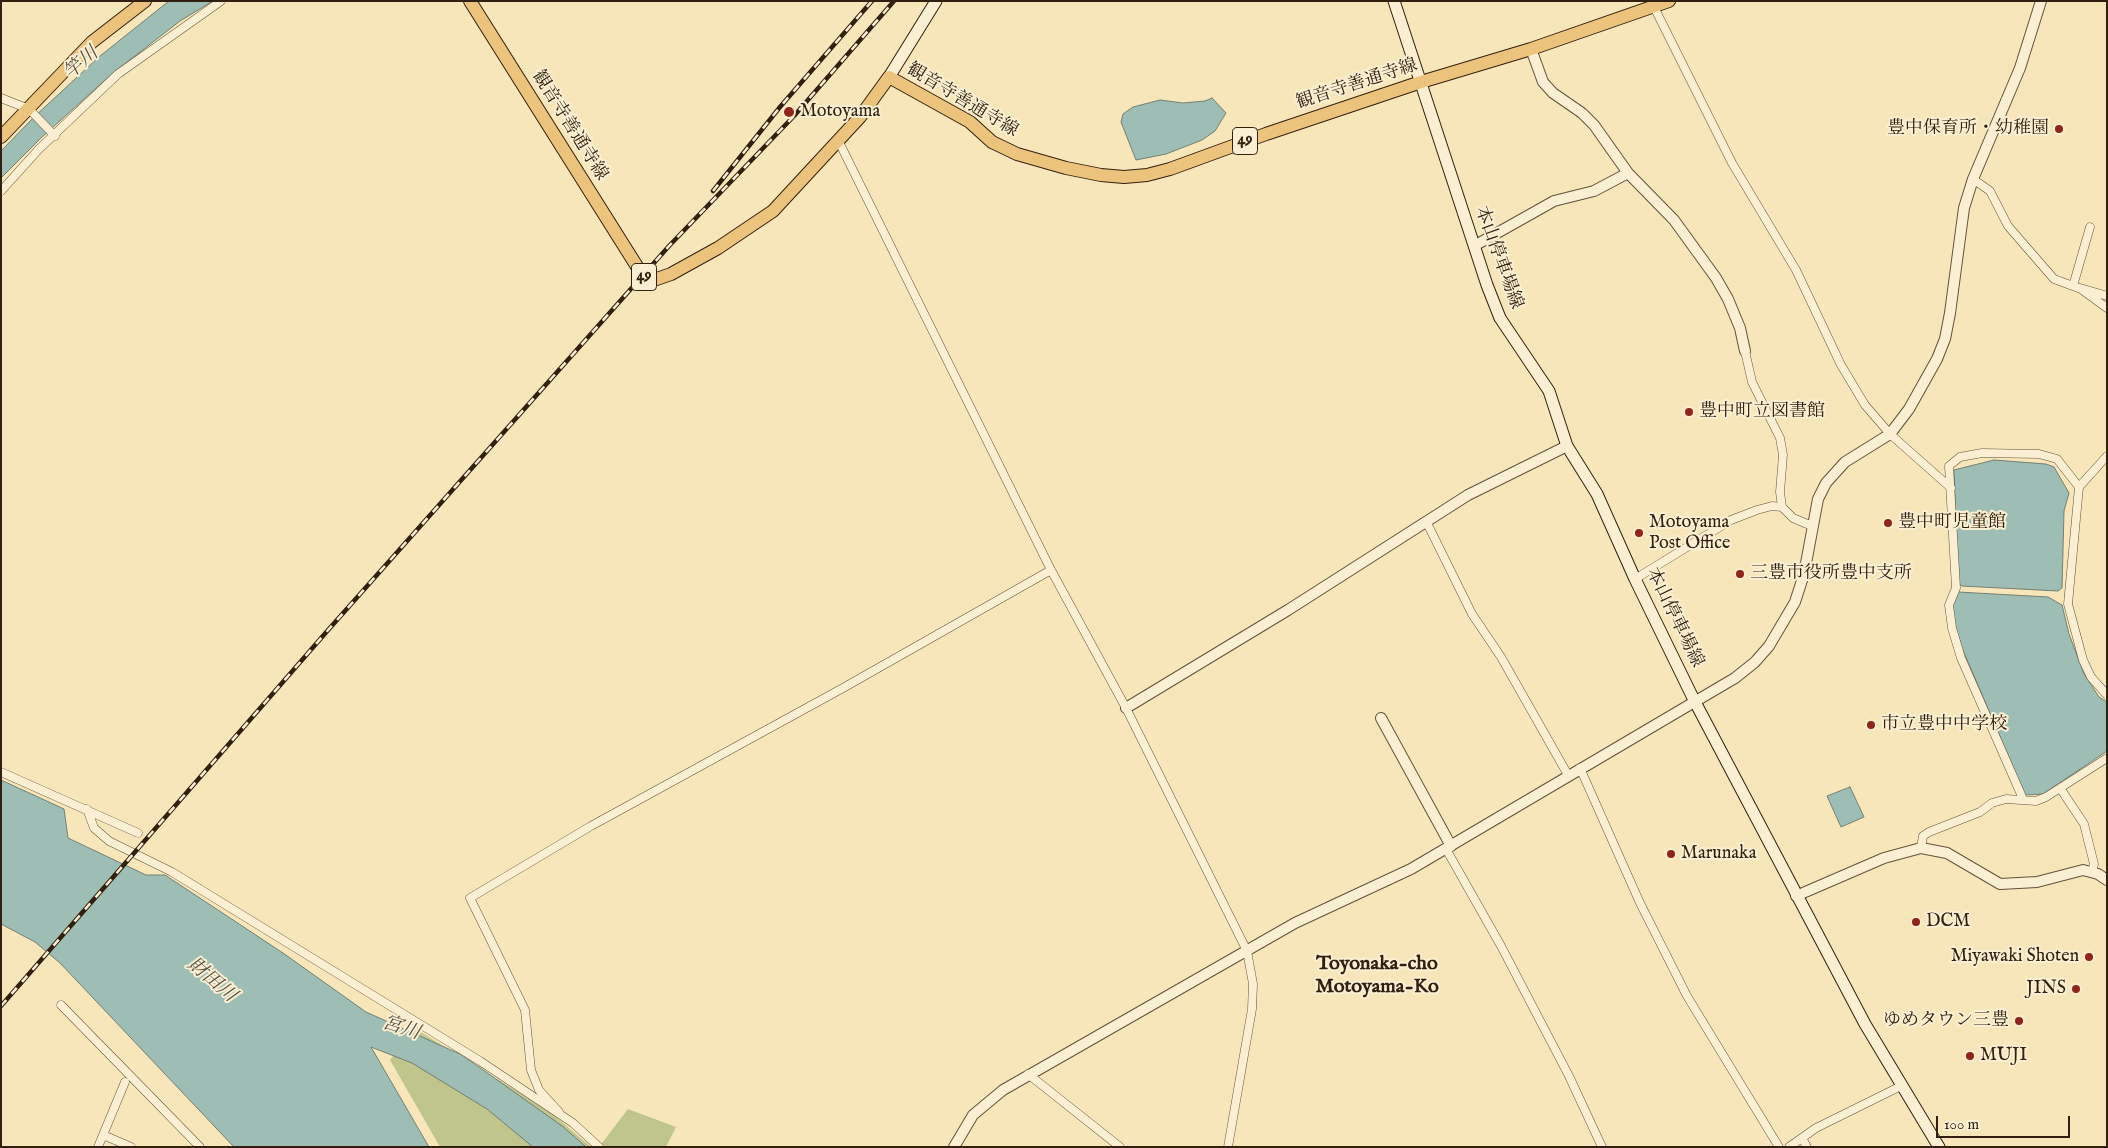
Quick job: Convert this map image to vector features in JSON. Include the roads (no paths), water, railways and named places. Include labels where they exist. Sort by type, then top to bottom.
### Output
[{"type":"main road","points":[[1,137],[32,112],[92,42],[145,1]]},
{"type":"main road","name":"観音寺善通寺線","points":[[470,1],[643,276],[651,281],[671,274],[718,248],[773,211],[839,142],[860,117],[888,77],[970,122],[992,142],[1018,154],[1066,168],[1124,177],[1170,169],[1266,134],[1421,82],[1531,49],[1669,1]]},
{"type":"main road","points":[[888,77],[936,1]]},
{"type":"main road","name":"本山停車場線","points":[[1394,1],[1474,246],[1500,318],[1549,391],[1567,446],[1597,494],[1634,579],[1694,700],[1865,1024],[1939,1147]]},
{"type":"street","points":[[1,191],[53,134],[118,74],[166,38],[222,1]]},
{"type":"street","points":[[954,1147],[974,1115],[988,1100],[1028,1074],[1295,923],[1391,880],[1694,700],[1735,678],[1755,662],[1770,646],[1795,602],[1804,574],[1818,499],[1834,472],[1845,462],[1890,434],[1909,409],[1937,360],[1945,339],[1961,226],[1973,179],[2020,68],[2041,1]]},
{"type":"street","points":[[1654,7],[1732,163],[1796,270],[1841,365],[1864,405],[1890,434],[1951,488]]},
{"type":"street","points":[[1531,49],[1543,82],[1552,93],[1582,113],[1594,125],[1628,173],[1674,220],[1716,278],[1728,299],[1740,328],[1752,382],[1780,438],[1783,455],[1780,492],[1782,507],[1793,518],[1812,526]]},
{"type":"street","points":[[1,98],[32,112],[53,134]]},
{"type":"street","points":[[839,142],[1051,570],[1126,708],[1247,951],[1253,984],[1252,1009],[1228,1147]]},
{"type":"street","points":[[1474,246],[1554,200],[1594,191],[1628,173]]},
{"type":"street","points":[[1973,179],[1990,191],[2008,226],[2054,279],[2107,296]]},
{"type":"street","points":[[2073,286],[2090,227]]},
{"type":"street","points":[[2073,286],[2094,297],[2107,308]]},
{"type":"street","points":[[1126,708],[1427,523],[1468,495],[1567,446]]},
{"type":"street","points":[[2023,799],[1962,658],[1952,628],[1948,605],[1956,588],[1949,466],[1960,457],[1982,452],[2039,454],[2057,459],[2079,487]]},
{"type":"street","points":[[2107,456],[2079,487],[2068,604],[2083,660],[2091,677],[2107,695]]},
{"type":"street","points":[[1634,579],[1731,520],[1772,506],[1782,507]]},
{"type":"street","points":[[1427,523],[1472,614],[1501,657],[1568,775]]},
{"type":"street","points":[[599,1147],[559,1112],[539,1090],[531,1070],[525,1010],[470,898],[591,826],[843,688],[1051,570]]},
{"type":"street","points":[[1381,718],[1537,1015],[1602,1147]]},
{"type":"street","points":[[1921,848],[1923,836],[1929,832],[1980,812],[1992,803],[2006,798],[2036,801],[2107,758]]},
{"type":"street","points":[[1580,768],[1640,903],[1687,996],[1779,1147]]},
{"type":"street","points":[[1,772],[138,833]]},
{"type":"street","points":[[2060,788],[2084,824],[2094,864],[2092,872]]},
{"type":"street","points":[[87,809],[94,828],[109,841],[172,872],[480,1061],[559,1112]]},
{"type":"street","points":[[1796,896],[1884,858],[1921,848],[1947,853],[2000,884],[2037,882],[2083,870],[2092,872],[2107,880]]},
{"type":"street","points":[[60,1006],[200,1147]]},
{"type":"street","points":[[1028,1074],[1120,1147]]},
{"type":"street","points":[[98,1147],[125,1082]]},
{"type":"street","points":[[1789,1147],[1816,1128],[1901,1086]]},
{"type":"street","points":[[103,1135],[131,1147]]},
{"type":"street","points":[[1802,1138],[1807,1147]]},
{"type":"water","points":[[169,1],[213,1],[180,21],[113,73],[42,137],[1,178],[1,151],[34,117],[100,56]]},
{"type":"water","points":[[1212,98],[1226,113],[1215,131],[1202,140],[1166,154],[1136,160],[1121,122],[1123,114],[1133,107],[1160,100],[1183,103],[1205,101]]},
{"type":"water","points":[[1994,460],[2046,464],[2054,467],[2069,493],[2064,511],[2062,588],[2058,591],[1962,586],[1958,583],[1954,470]]},
{"type":"water","points":[[1958,592],[2048,597],[2062,605],[2069,634],[2084,674],[2099,697],[2107,702],[2107,751],[2043,794],[2025,795],[1962,648],[1954,621],[1953,605]]},
{"type":"water","points":[[1,780],[64,809],[68,838],[146,875],[165,875],[283,953],[366,1012],[462,1055],[562,1126],[586,1147],[533,1147],[487,1109],[412,1063],[371,1047],[429,1147],[234,1147],[60,963],[35,942],[1,924]]},
{"type":"water","points":[[1850,787],[1864,817],[1841,827],[1827,796]]},
{"type":"railway","points":[[713,191],[780,107],[872,1]]},
{"type":"railway","points":[[1,1006],[329,629],[669,246],[794,116],[894,1]]},
{"type":"place","name":"Motoyama","points":[[789,112]]},
{"type":"place","name":"豊中保育所・幼稚園","points":[[2059,129]]},
{"type":"place","name":"豊中町立図書館","points":[[1689,412]]},
{"type":"place","name":"豊中町児童館","points":[[1888,523]]},
{"type":"place","name":"Motoyama Post Office","points":[[1639,533]]},
{"type":"place","name":"三豊市役所豊中支所","points":[[1740,574]]},
{"type":"place","name":"市立豊中中学校","points":[[1871,725]]},
{"type":"place","name":"Marunaka","points":[[1671,854]]},
{"type":"place","name":"DCM","points":[[1916,922]]},
{"type":"place","name":"Miyawaki Shoten","points":[[2089,957]]},
{"type":"place","name":"JINS","points":[[2076,989]]},
{"type":"place","name":"ゆめタウン三豊","points":[[2019,1021]]},
{"type":"place","name":"MUJI","points":[[1970,1056]]},
{"type":"district","name":"Toyonaka-cho Motoyama-Ko","points":[[1377,976]]},
{"type":"water label","name":"竿川","points":[[82,64]]},
{"type":"water label","name":"財田川","points":[[211,981]]},
{"type":"water label","name":"宮川","points":[[401,1029]]}]
